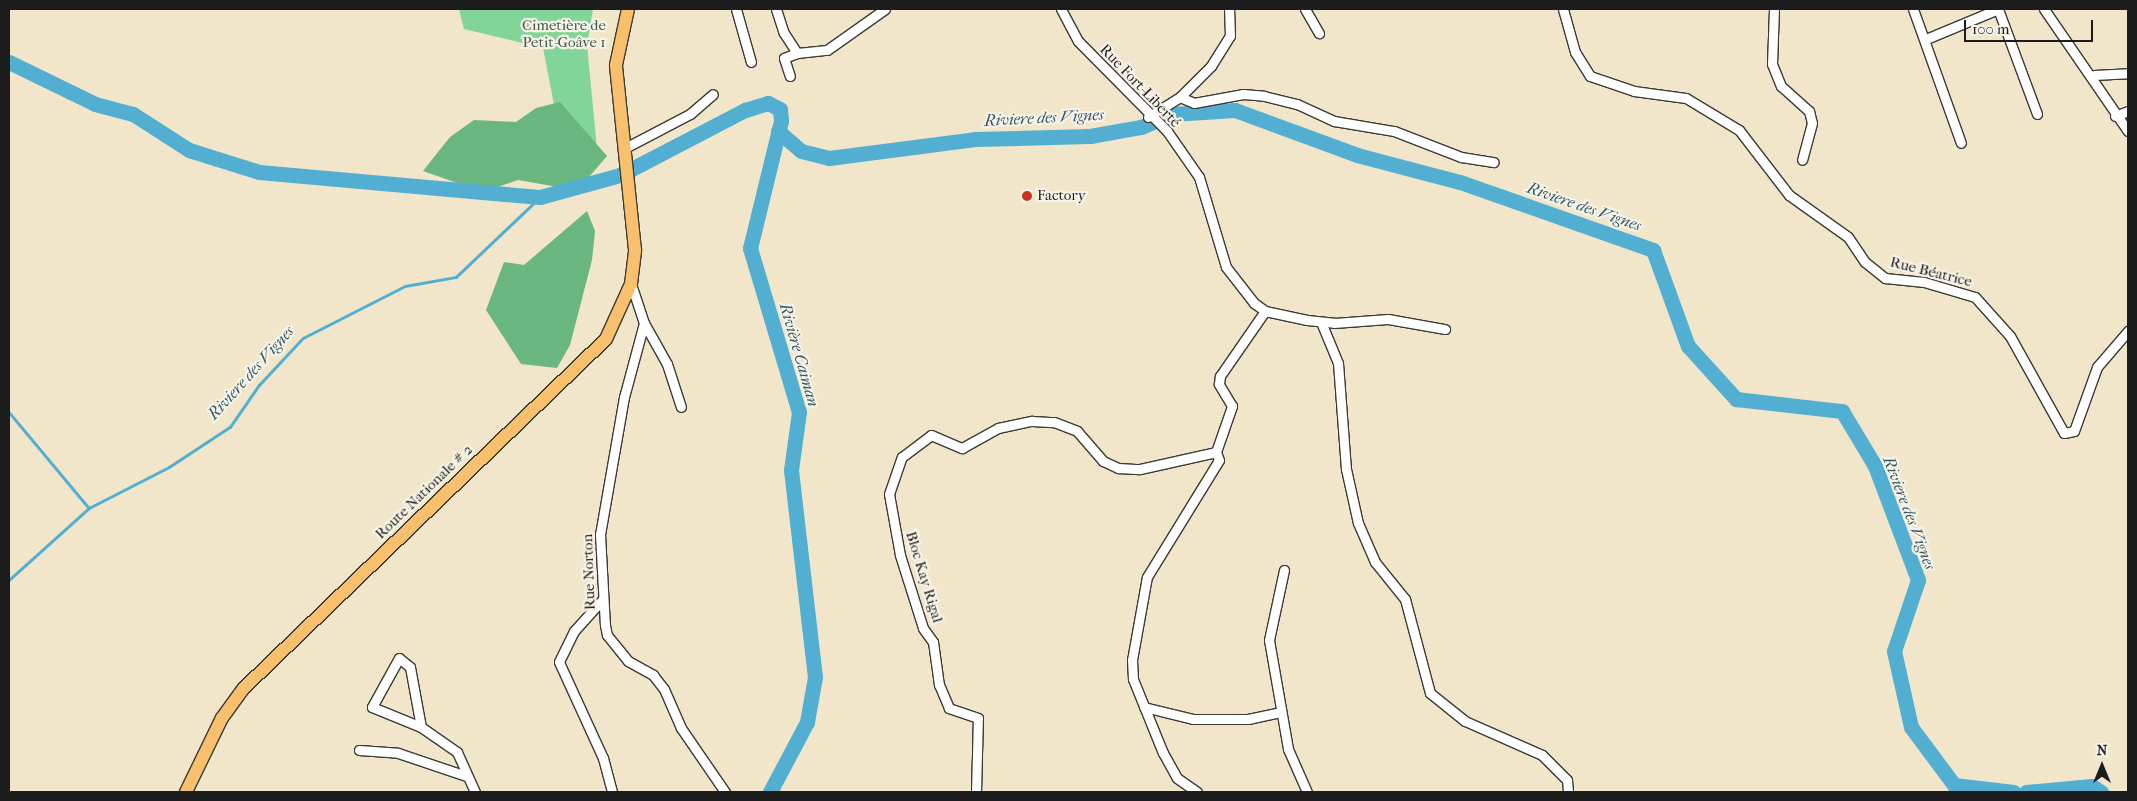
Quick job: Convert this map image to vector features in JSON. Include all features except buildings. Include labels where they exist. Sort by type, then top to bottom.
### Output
[{"type":"main road","points":[[623,150],[616,65],[628,9]]},
{"type":"main road","name":"Route Nationale # 2","points":[[186,792],[222,718],[244,688],[606,339],[632,284],[635,250],[623,150]]},
{"type":"street","points":[[736,9],[751,62]]},
{"type":"street","points":[[776,9],[784,34],[797,53]]},
{"type":"street","points":[[790,76],[784,58],[797,53],[827,50],[885,9]]},
{"type":"street","name":"Rue Fort-Liberté","points":[[1061,9],[1078,41],[1148,117],[1166,131],[1200,178],[1226,267],[1245,295],[1265,311],[1321,322],[1388,319],[1445,328]]},
{"type":"street","points":[[1148,117],[1180,97],[1211,66],[1230,36],[1229,9]]},
{"type":"street","points":[[1305,9],[1319,33]]},
{"type":"street","name":"Rue Béatrice","points":[[1563,9],[1575,52],[1590,76],[1634,91],[1686,98],[1739,130],[1789,195],[1848,237],[1865,262],[1885,278],[1924,282],[1975,297],[2010,336],[2064,433],[2074,431],[2097,367],[2128,331]]},
{"type":"street","points":[[1774,9],[1772,64],[1781,86],[1809,111],[1812,122],[1802,160]]},
{"type":"street","points":[[1913,9],[1926,39],[1961,143]]},
{"type":"street","points":[[1926,39],[1998,9],[2037,114]]},
{"type":"street","points":[[2044,9],[2094,75],[2115,116],[2128,131]]},
{"type":"street","points":[[2094,75],[2128,73]]},
{"type":"street","points":[[623,150],[690,114],[713,94]]},
{"type":"street","points":[[1180,97],[1194,102],[1243,94],[1264,96],[1298,104],[1334,121],[1394,131],[1461,158],[1494,162]]},
{"type":"street","points":[[2115,116],[2128,111]]},
{"type":"street","points":[[632,284],[644,323],[667,364],[681,407]]},
{"type":"street","points":[[1197,792],[1177,778],[1133,679],[1132,660],[1147,576],[1161,559],[1189,503],[1215,472],[1219,460],[1216,452],[1232,406],[1219,384],[1220,376],[1265,311]]},
{"type":"street","points":[[1321,322],[1338,363],[1346,469],[1358,523],[1375,562],[1405,599],[1430,694],[1465,721],[1542,755],[1567,780],[1568,792]]},
{"type":"street","name":"Rue Norton","points":[[644,323],[624,397],[600,534],[602,600],[607,635],[628,661],[658,682],[681,728],[725,792]]},
{"type":"street","name":"Bloc Kay Rigal","points":[[976,792],[978,718],[949,708],[939,685],[933,642],[923,628],[900,555],[889,494],[902,457],[931,435],[962,448],[998,428],[1032,421],[1054,422],[1077,432],[1104,461],[1118,468],[1140,469],[1216,452]]},
{"type":"street","points":[[1284,570],[1269,640],[1288,749],[1307,792]]},
{"type":"street","points":[[602,600],[574,631],[559,662],[603,758],[612,792]]},
{"type":"street","points":[[421,726],[410,667],[399,658],[372,707],[421,726],[457,752],[466,776],[475,792]]},
{"type":"street","points":[[1144,707],[1193,718],[1248,719],[1281,712]]},
{"type":"street","points":[[359,750],[398,753],[466,776]]},
{"type":"green space","name":"Cimetière de Petit-Goâve 1","points":[[459,9],[593,9],[587,45],[597,149],[556,115],[543,48],[464,29]]},
{"type":"green space","points":[[560,102],[607,156],[589,177],[558,187],[518,180],[483,192],[423,171],[450,137],[474,120],[516,122],[536,108]]},
{"type":"green space","points":[[587,211],[595,231],[592,260],[570,345],[557,368],[521,364],[486,310],[504,262],[524,265]]},
{"type":"waterway","name":"Rivière Caiman","points":[[9,62],[95,104],[133,114],[189,150],[259,172],[540,197],[620,175],[745,110],[768,103],[780,109],[781,121],[750,248],[799,412],[791,470],[815,677],[807,722],[770,792]]},
{"type":"waterway","name":"Riviere des Vignes","points":[[778,131],[801,151],[829,158],[975,139],[1090,136],[1141,127],[1172,114],[1235,110],[1357,155],[1460,182],[1653,250],[1688,346],[1736,399],[1842,411],[1875,466],[1918,580],[1894,651],[1911,727],[1954,785],[2014,792]]},
{"type":"waterway","name":"Riviere des Vignes","points":[[9,412],[89,508],[169,467],[230,427],[259,385],[303,338],[405,286],[456,277],[540,197]]},
{"type":"waterway","points":[[9,580],[89,508]]},
{"type":"waterway","name":"Riviere des Vignes","points":[[2026,792],[2092,786],[2101,792]]},
{"type":"place","name":"Factory","points":[[1027,196]]}]
